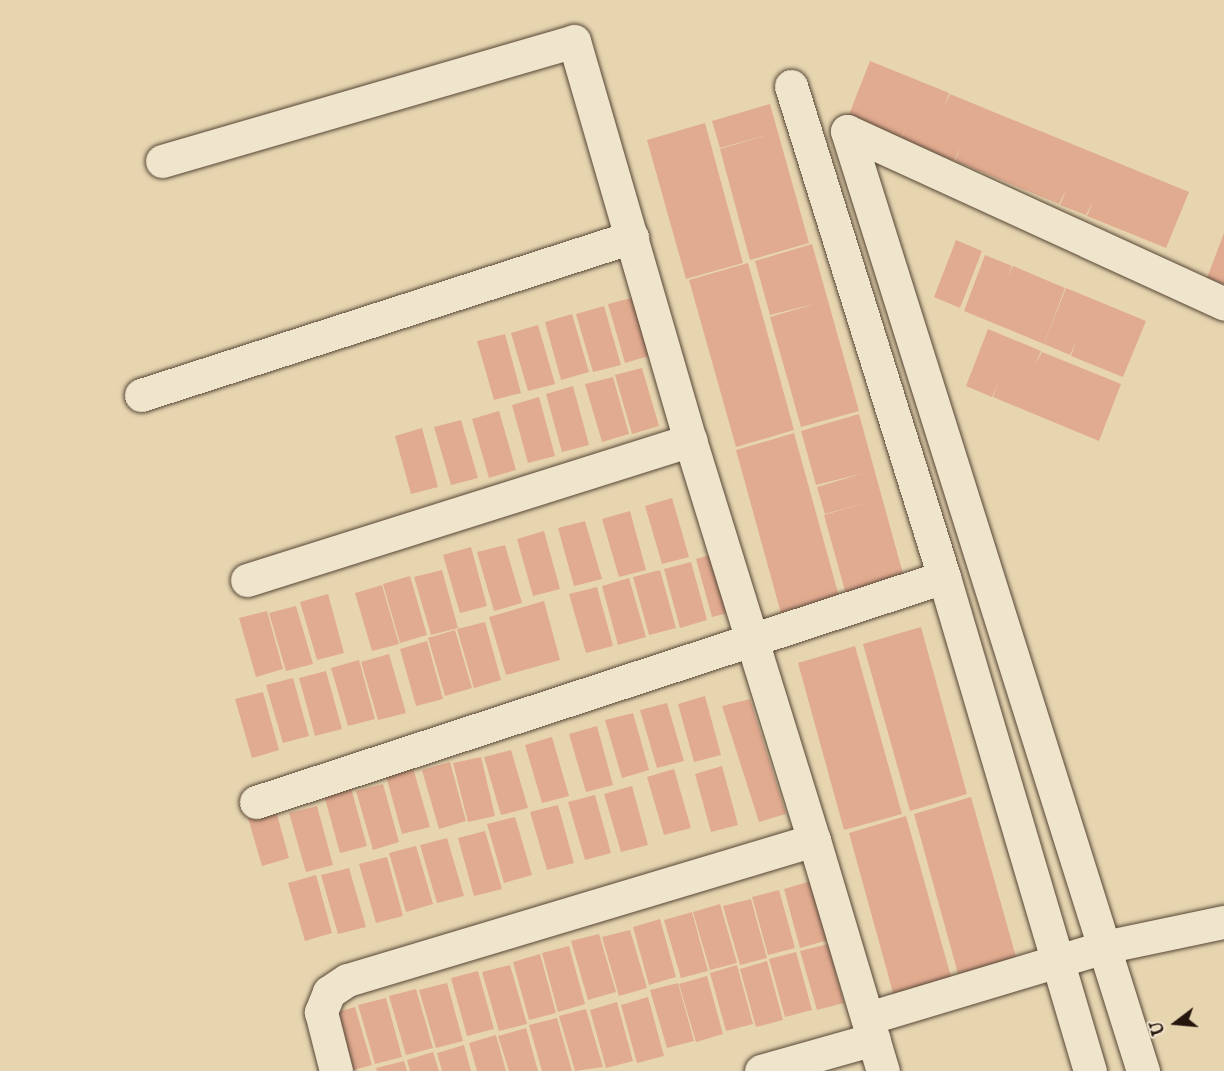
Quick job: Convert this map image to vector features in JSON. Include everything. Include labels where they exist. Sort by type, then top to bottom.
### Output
[{"type":"street","points":[[162,161],[574,41],[690,440],[883,1071]]},
{"type":"street","points":[[791,86],[944,577],[1090,1071]]},
{"type":"street","points":[[1143,1071],[847,130],[1224,304]]},
{"type":"street","points":[[141,395],[632,237]]},
{"type":"street","points":[[247,580],[690,440]]},
{"type":"street","points":[[256,802],[752,637],[944,577]]},
{"type":"street","points":[[336,1071],[321,1012],[329,992],[347,980],[814,840]]},
{"type":"street","points":[[761,1071],[871,1028],[1057,961],[1104,947],[1224,922]]},
{"type":"building","points":[[870,61],[949,93],[944,107],[950,94],[1189,192],[1166,248],[1087,216],[1093,202],[1086,215],[1060,205],[1067,188],[1059,204],[955,161],[960,147],[954,161],[901,139],[907,125],[901,138],[848,117]]},
{"type":"building","points":[[770,104],[809,243],[750,260],[720,149],[767,135],[720,148],[712,121]]},
{"type":"building","points":[[705,123],[743,263],[686,279],[647,140]]},
{"type":"building","points":[[1224,233],[1224,284],[1207,278]]},
{"type":"building","points":[[956,240],[982,251],[960,308],[934,297]]},
{"type":"building","points":[[812,244],[859,411],[801,427],[770,317],[818,303],[770,315],[755,261]]},
{"type":"building","points":[[985,255],[1012,266],[1008,276],[1013,266],[1065,288],[1044,344],[964,311]]},
{"type":"building","points":[[748,263],[794,430],[736,447],[689,280]]},
{"type":"building","points":[[1066,288],[1146,321],[1123,377],[1071,356],[1076,342],[1070,355],[1044,344]]},
{"type":"building","points":[[635,297],[652,355],[625,363],[608,304]]},
{"type":"building","points":[[604,306],[621,365],[593,372],[576,314]]},
{"type":"building","points":[[572,314],[589,372],[561,380],[545,322]]},
{"type":"building","points":[[538,325],[555,384],[528,391],[511,333]]},
{"type":"building","points":[[988,329],[1041,351],[1035,365],[1042,352],[1121,384],[1099,441],[993,397],[998,383],[992,397],[966,386]]},
{"type":"building","points":[[505,334],[521,393],[494,400],[477,341]]},
{"type":"building","points":[[642,368],[659,426],[632,434],[615,375]]},
{"type":"building","points":[[613,377],[629,434],[602,442],[585,384]]},
{"type":"building","points":[[573,386],[589,445],[562,452],[546,394]]},
{"type":"building","points":[[539,397],[555,456],[528,463],[512,405]]},
{"type":"building","points":[[499,411],[516,470],[489,478],[472,419]]},
{"type":"building","points":[[859,414],[905,581],[847,598],[824,515],[872,501],[825,514],[817,487],[864,473],[816,485],[801,431]]},
{"type":"building","points":[[461,420],[478,478],[451,485],[434,427]]},
{"type":"building","points":[[422,428],[438,487],[411,494],[395,436]]},
{"type":"building","points":[[794,433],[840,600],[782,617],[736,450]]},
{"type":"building","points":[[672,498],[689,557],[662,564],[645,506]]},
{"type":"building","points":[[630,511],[646,570],[619,577],[602,519]]},
{"type":"building","points":[[585,521],[602,579],[574,586],[558,528]]},
{"type":"building","points":[[544,531],[560,589],[533,596],[517,539]]},
{"type":"building","points":[[505,545],[522,603],[494,611],[477,552]]},
{"type":"building","points":[[471,547],[487,606],[460,613],[443,555]]},
{"type":"building","points":[[723,551],[739,610],[712,617],[696,559]]},
{"type":"building","points":[[691,562],[707,620],[680,628],[664,569]]},
{"type":"building","points":[[442,570],[458,628],[431,635],[414,577]]},
{"type":"building","points":[[660,570],[676,628],[649,635],[633,577]]},
{"type":"building","points":[[410,576],[427,635],[400,643],[383,584]]},
{"type":"building","points":[[629,578],[646,637],[618,645],[602,586]]},
{"type":"building","points":[[382,585],[399,644],[372,651],[355,593]]},
{"type":"building","points":[[597,587],[613,646],[586,653],[569,594]]},
{"type":"building","points":[[328,594],[344,653],[317,660],[300,602]]},
{"type":"building","points":[[544,601],[560,660],[506,675],[489,617]]},
{"type":"building","points":[[296,606],[313,664],[286,671],[269,613]]},
{"type":"building","points":[[267,611],[283,669],[256,677],[239,618]]},
{"type":"building","points":[[485,622],[501,680],[474,688],[457,629]]},
{"type":"building","points":[[921,627],[967,794],[910,811],[863,644]]},
{"type":"building","points":[[455,630],[472,688],[445,696],[428,638]]},
{"type":"building","points":[[427,641],[443,699],[416,706],[400,649]]},
{"type":"building","points":[[855,646],[902,814],[844,830],[798,663]]},
{"type":"building","points":[[389,654],[406,713],[378,720],[361,662]]},
{"type":"building","points":[[359,660],[375,719],[348,726],[331,668]]},
{"type":"building","points":[[326,671],[342,729],[315,736],[299,678]]},
{"type":"building","points":[[293,678],[309,736],[283,743],[266,685]]},
{"type":"building","points":[[263,692],[279,750],[252,758],[235,699]]},
{"type":"building","points":[[705,696],[721,755],[694,762],[678,704]]},
{"type":"building","points":[[750,699],[786,814],[759,822],[722,706]]},
{"type":"building","points":[[667,703],[684,761],[657,768],[640,710]]},
{"type":"building","points":[[633,713],[649,770],[622,778],[605,720]]},
{"type":"building","points":[[597,726],[613,785],[586,792],[569,734]]},
{"type":"building","points":[[552,737],[569,796],[542,803],[525,745]]},
{"type":"building","points":[[511,750],[528,808],[501,815],[484,757]]},
{"type":"building","points":[[481,757],[495,816],[468,822],[453,763]]},
{"type":"building","points":[[450,762],[466,821],[439,829],[422,770]]},
{"type":"building","points":[[722,766],[738,825],[711,832],[695,774]]},
{"type":"building","points":[[413,768],[430,827],[402,834],[386,776]]},
{"type":"building","points":[[674,769],[691,828],[664,835],[647,777]]},
{"type":"building","points":[[383,784],[399,842],[373,850],[356,791]]},
{"type":"building","points":[[632,786],[648,845],[621,852],[604,794]]},
{"type":"building","points":[[351,788],[367,846],[340,853],[324,795]]},
{"type":"building","points":[[595,795],[611,853],[585,860],[568,802]]},
{"type":"building","points":[[971,797],[1018,964],[960,981],[914,814]]},
{"type":"building","points":[[273,800],[289,858],[262,866],[245,808]]},
{"type":"building","points":[[558,805],[574,863],[547,870],[530,812]]},
{"type":"building","points":[[317,806],[333,865],[306,872],[289,813]]},
{"type":"building","points":[[906,816],[953,984],[895,1000],[849,833]]},
{"type":"building","points":[[515,817],[532,875],[504,883],[487,824]]},
{"type":"building","points":[[485,831],[502,889],[474,896],[458,838]]},
{"type":"building","points":[[447,838],[464,896],[437,903],[420,845]]},
{"type":"building","points":[[416,846],[433,904],[406,912],[389,853]]},
{"type":"building","points":[[387,857],[403,916],[376,923],[359,864]]},
{"type":"building","points":[[349,868],[366,927],[338,934],[321,875]]},
{"type":"building","points":[[316,875],[332,933],[305,941],[288,883]]},
{"type":"building","points":[[811,881],[828,940],[800,948],[784,889]]},
{"type":"building","points":[[779,890],[795,948],[768,955],[752,897]]},
{"type":"building","points":[[751,899],[767,958],[740,965],[723,906]]},
{"type":"building","points":[[720,904],[737,963],[710,970],[693,912]]},
{"type":"building","points":[[692,912],[708,971],[681,978],[664,920]]},
{"type":"building","points":[[660,919],[676,977],[649,985],[633,927]]},
{"type":"building","points":[[630,930],[647,988],[619,996],[602,937]]},
{"type":"building","points":[[599,934],[616,992],[588,1000],[571,941]]},
{"type":"building","points":[[828,944],[844,1003],[817,1010],[800,951]]},
{"type":"building","points":[[569,946],[585,1004],[558,1012],[542,953]]},
{"type":"building","points":[[796,952],[812,1010],[785,1017],[769,959]]},
{"type":"building","points":[[540,954],[556,1013],[529,1020],[513,962]]},
{"type":"building","points":[[767,961],[783,1020],[756,1027],[740,969]]},
{"type":"building","points":[[510,965],[527,1024],[499,1031],[482,972]]},
{"type":"building","points":[[737,965],[753,1024],[726,1031],[710,973]]},
{"type":"building","points":[[478,971],[494,1029],[467,1036],[451,978]]},
{"type":"building","points":[[707,976],[723,1034],[696,1042],[679,984]]},
{"type":"building","points":[[447,983],[463,1041],[436,1048],[419,990]]},
{"type":"building","points":[[678,983],[694,1041],[667,1048],[650,990]]},
{"type":"building","points":[[416,989],[433,1048],[406,1055],[389,996]]},
{"type":"building","points":[[648,997],[664,1056],[637,1063],[621,1005]]},
{"type":"building","points":[[386,998],[402,1057],[375,1064],[358,1005]]},
{"type":"building","points":[[617,1002],[633,1061],[606,1068],[590,1010]]},
{"type":"building","points":[[355,1007],[372,1065],[350,1071],[328,1015]]},
{"type":"building","points":[[586,1009],[603,1067],[575,1071],[559,1016]]},
{"type":"building","points":[[557,1018],[572,1071],[542,1071],[529,1025]]},
{"type":"building","points":[[526,1028],[538,1071],[509,1071],[498,1036]]},
{"type":"building","points":[[496,1035],[506,1071],[477,1071],[469,1043]]},
{"type":"building","points":[[464,1045],[471,1071],[442,1071],[437,1053]]},
{"type":"building","points":[[433,1052],[439,1071],[410,1071],[407,1060]]},
{"type":"building","points":[[404,1061],[407,1071],[377,1071],[376,1068]]}]
